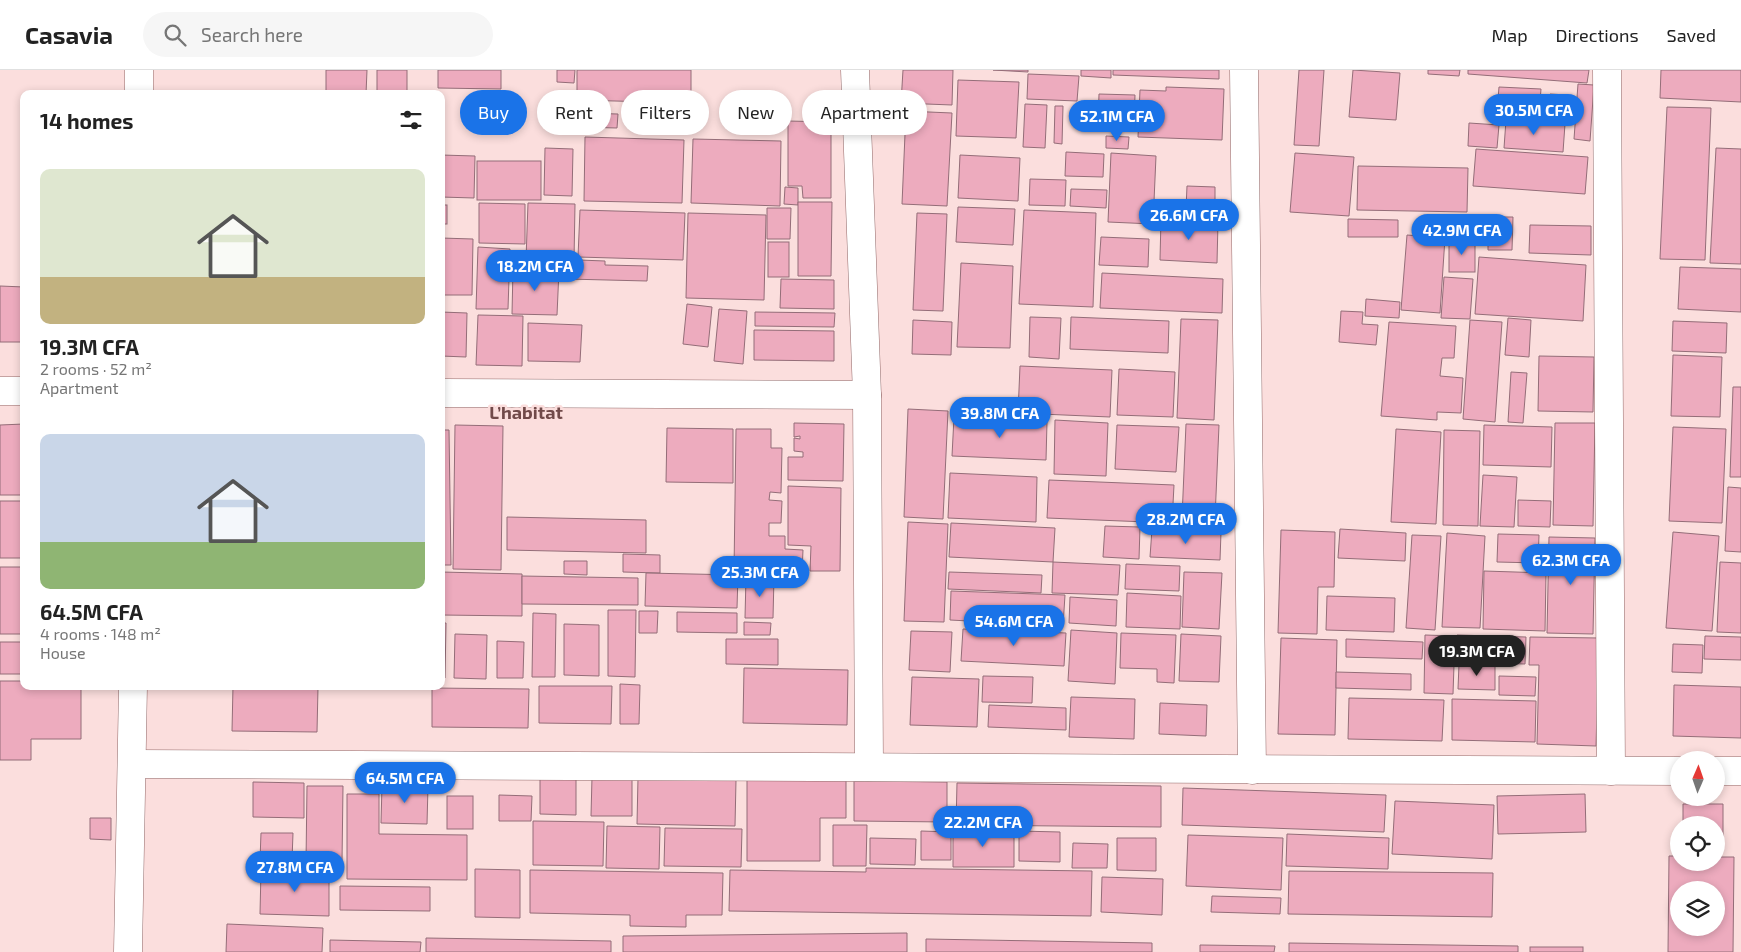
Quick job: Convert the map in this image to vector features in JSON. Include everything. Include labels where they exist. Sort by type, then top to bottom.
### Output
[{"type":"street","points":[[139,70],[139,90]]},
{"type":"street","points":[[855,70],[867,395],[869,767]]},
{"type":"street","points":[[1244,70],[1252,770]]},
{"type":"street","points":[[1607,70],[1610,771]]},
{"type":"street","points":[[0,390],[20,391]]},
{"type":"street","points":[[445,393],[867,395]]},
{"type":"street","points":[[128,952],[133,690]]},
{"type":"street","points":[[133,764],[1670,771]]},
{"type":"street","points":[[1725,771],[1741,771]]},
{"type":"building","points":[[326,70],[367,70],[366,90],[326,90]]},
{"type":"building","points":[[377,70],[407,70],[407,90],[377,90]]},
{"type":"building","points":[[438,70],[501,70],[501,89],[438,88]]},
{"type":"building","points":[[557,70],[575,70],[574,83],[557,82]]},
{"type":"building","points":[[577,70],[691,70],[691,90],[621,90],[621,101],[611,101],[611,90],[577,90]]},
{"type":"building","points":[[903,70],[953,70],[952,105],[927,104],[927,90],[902,90]]},
{"type":"building","points":[[993,70],[1028,70],[1028,72]]},
{"type":"building","points":[[1081,70],[1111,70],[1111,78],[1081,76]]},
{"type":"building","points":[[1113,70],[1219,70],[1219,79],[1113,75]]},
{"type":"building","points":[[1299,70],[1324,70],[1319,146],[1294,145]]},
{"type":"building","points":[[1353,70],[1400,73],[1396,120],[1349,117]]},
{"type":"building","points":[[1428,70],[1460,70],[1459,76],[1428,74]]},
{"type":"building","points":[[1468,70],[1589,70],[1587,83],[1468,74]]},
{"type":"building","points":[[1661,70],[1741,70],[1741,102],[1660,98]]},
{"type":"building","points":[[1028,74],[1079,76],[1077,101],[1027,99]]},
{"type":"building","points":[[958,80],[1019,82],[1016,138],[956,136]]},
{"type":"building","points":[[1578,84],[1594,85],[1590,141],[1574,139]]},
{"type":"building","points":[[1166,87],[1224,89],[1222,140],[1138,137],[1140,90],[1166,91]]},
{"type":"building","points":[[1499,87],[1541,89],[1539,114],[1497,111]]},
{"type":"building","points":[[1099,94],[1135,95],[1134,124],[1098,123]]},
{"type":"building","points":[[1550,94],[1567,95],[1565,112],[1548,111]]},
{"type":"building","points":[[1025,104],[1047,105],[1045,148],[1023,147]]},
{"type":"building","points":[[1055,106],[1063,106],[1062,144],[1054,143]]},
{"type":"building","points":[[1667,107],[1711,108],[1705,260],[1660,259]]},
{"type":"building","points":[[927,112],[952,113],[947,206],[902,204],[905,135],[927,135]]},
{"type":"building","points":[[611,114],[618,114],[617,128],[611,128]]},
{"type":"building","points":[[1506,120],[1565,124],[1563,152],[1504,148]]},
{"type":"building","points":[[792,121],[802,121],[802,135],[831,135],[831,198],[803,198],[802,186],[788,186],[788,135],[792,135]]},
{"type":"building","points":[[1469,123],[1499,125],[1497,148],[1468,146]]},
{"type":"building","points":[[1106,136],[1129,137],[1128,149],[1106,148]]},
{"type":"building","points":[[585,137],[684,140],[682,203],[584,201]]},
{"type":"building","points":[[693,139],[781,141],[780,206],[691,203]]},
{"type":"building","points":[[545,148],[573,149],[572,196],[544,195]]},
{"type":"building","points":[[1716,148],[1741,149],[1741,264],[1710,263]]},
{"type":"building","points":[[1476,149],[1588,157],[1585,194],[1473,186]]},
{"type":"building","points":[[1066,152],[1104,154],[1103,177],[1065,176]]},
{"type":"building","points":[[1111,153],[1156,156],[1153,224],[1108,222]]},
{"type":"building","points":[[1295,153],[1354,157],[1349,216],[1290,212]]},
{"type":"building","points":[[445,155],[475,156],[474,198],[445,197]]},
{"type":"building","points":[[960,155],[1020,158],[1018,201],[958,198]]},
{"type":"building","points":[[477,161],[541,161],[541,200],[477,200]]},
{"type":"building","points":[[1358,166],[1468,168],[1467,212],[1357,210]]},
{"type":"building","points":[[1030,179],[1066,180],[1065,206],[1029,205]]},
{"type":"building","points":[[1187,186],[1215,187],[1215,210],[1186,209]]},
{"type":"building","points":[[785,187],[798,188],[798,205],[784,204]]},
{"type":"building","points":[[1071,189],[1107,190],[1106,208],[1070,206]]},
{"type":"building","points":[[798,202],[832,202],[831,276],[798,276]]},
{"type":"building","points":[[479,203],[525,204],[525,244],[479,243]]},
{"type":"building","points":[[528,203],[575,204],[574,261],[526,260]]},
{"type":"building","points":[[445,205],[447,205],[447,224],[445,224]]},
{"type":"building","points":[[958,207],[1015,209],[1013,245],[956,242]]},
{"type":"building","points":[[767,208],[791,208],[790,239],[767,239]]},
{"type":"building","points":[[580,210],[685,213],[683,260],[578,257]]},
{"type":"building","points":[[1024,210],[1096,213],[1093,307],[1019,304]]},
{"type":"building","points":[[688,213],[766,215],[764,300],[686,298]]},
{"type":"building","points":[[917,213],[947,214],[943,311],[913,310]]},
{"type":"building","points":[[1452,216],[1475,217],[1474,231],[1452,231]]},
{"type":"building","points":[[1488,217],[1513,217],[1512,250],[1488,250]]},
{"type":"building","points":[[1161,219],[1218,222],[1217,263],[1160,260]]},
{"type":"building","points":[[1348,219],[1398,220],[1398,237],[1348,237]]},
{"type":"building","points":[[1530,225],[1591,226],[1591,255],[1529,253]]},
{"type":"building","points":[[1407,235],[1445,238],[1440,313],[1401,310]]},
{"type":"building","points":[[1101,237],[1149,239],[1148,267],[1099,265]]},
{"type":"building","points":[[445,238],[473,239],[472,295],[445,295]]},
{"type":"building","points":[[1449,240],[1475,240],[1475,272],[1449,272]]},
{"type":"building","points":[[768,242],[789,242],[789,277],[768,277]]},
{"type":"building","points":[[478,247],[510,249],[508,309],[476,309]]},
{"type":"building","points":[[1479,257],[1586,265],[1583,321],[1475,314]]},
{"type":"building","points":[[579,260],[605,261],[605,265],[648,266],[647,281],[567,279],[568,264],[579,264]]},
{"type":"building","points":[[961,263],[1013,266],[1010,348],[957,347]]},
{"type":"building","points":[[1680,267],[1741,269],[1741,312],[1678,309]]},
{"type":"building","points":[[513,269],[559,270],[557,315],[512,314]]},
{"type":"building","points":[[1102,273],[1223,279],[1222,313],[1100,308]]},
{"type":"building","points":[[1444,277],[1473,279],[1470,319],[1441,318]]},
{"type":"building","points":[[781,279],[834,280],[834,309],[780,308]]},
{"type":"building","points":[[0,286],[20,287],[20,342],[0,342]]},
{"type":"building","points":[[1366,299],[1400,302],[1399,318],[1365,316]]},
{"type":"building","points":[[687,304],[712,307],[708,347],[683,344]]},
{"type":"building","points":[[719,309],[747,311],[743,364],[714,361]]},
{"type":"building","points":[[1341,311],[1363,312],[1362,324],[1378,325],[1376,345],[1339,342]]},
{"type":"building","points":[[445,312],[467,313],[466,357],[445,356]]},
{"type":"building","points":[[755,312],[835,313],[834,327],[755,326]]},
{"type":"building","points":[[478,315],[523,316],[522,366],[476,365]]},
{"type":"building","points":[[1030,317],[1061,318],[1059,359],[1029,357]]},
{"type":"building","points":[[1071,317],[1169,321],[1168,353],[1070,349]]},
{"type":"building","points":[[1508,318],[1531,320],[1529,357],[1505,355]]},
{"type":"building","points":[[1181,319],[1218,320],[1214,420],[1177,418]]},
{"type":"building","points":[[913,320],[952,322],[951,355],[912,354]]},
{"type":"building","points":[[1470,320],[1502,322],[1495,422],[1463,419]]},
{"type":"building","points":[[1673,321],[1727,323],[1726,353],[1672,351]]},
{"type":"building","points":[[1389,322],[1456,326],[1454,358],[1442,358],[1440,376],[1463,378],[1461,413],[1437,412],[1437,420],[1381,416]]},
{"type":"building","points":[[528,323],[582,325],[580,362],[528,361]]},
{"type":"building","points":[[754,330],[834,331],[834,361],[754,360]]},
{"type":"building","points":[[1673,355],[1722,357],[1720,417],[1671,416]]},
{"type":"building","points":[[1539,356],[1594,357],[1593,412],[1538,411]]},
{"type":"building","points":[[1020,366],[1112,370],[1110,417],[1018,413]]},
{"type":"building","points":[[1119,369],[1175,372],[1173,417],[1117,415]]},
{"type":"building","points":[[1511,372],[1527,373],[1523,423],[1508,422]]},
{"type":"building","points":[[1733,387],[1741,387],[1741,477],[1730,477]]},
{"type":"building","points":[[908,409],[948,411],[943,519],[904,517]]},
{"type":"building","points":[[954,417],[1047,422],[1046,460],[952,456]]},
{"type":"building","points":[[1055,420],[1108,423],[1106,476],[1054,474]]},
{"type":"building","points":[[794,423],[844,424],[843,481],[788,480],[788,457],[803,457],[803,452],[794,451],[794,438],[800,439],[800,436],[794,437]]},
{"type":"building","points":[[1555,423],[1595,423],[1593,526],[1553,525]]},
{"type":"building","points":[[20,424],[20,495],[0,495],[0,425]]},
{"type":"building","points":[[1186,424],[1219,425],[1215,519],[1182,518]]},
{"type":"building","points":[[455,425],[503,426],[501,570],[453,569]]},
{"type":"building","points":[[1117,425],[1179,427],[1176,472],[1115,469]]},
{"type":"building","points":[[1484,425],[1552,427],[1551,467],[1483,465]]},
{"type":"building","points":[[1673,427],[1726,429],[1722,523],[1669,521]]},
{"type":"building","points":[[667,428],[733,429],[733,483],[666,482]]},
{"type":"building","points":[[736,429],[771,429],[771,448],[782,448],[781,493],[770,492],[769,500],[782,501],[781,523],[769,523],[769,536],[785,536],[785,549],[803,550],[802,572],[734,571]]},
{"type":"building","points":[[1396,429],[1441,432],[1436,524],[1391,522]]},
{"type":"building","points":[[445,430],[449,430],[451,565],[445,565]]},
{"type":"building","points":[[1444,430],[1480,431],[1478,526],[1443,525]]},
{"type":"building","points":[[950,473],[1037,477],[1036,522],[948,518]]},
{"type":"building","points":[[1483,475],[1517,477],[1514,527],[1480,526]]},
{"type":"building","points":[[1049,480],[1174,485],[1172,523],[1047,518]]},
{"type":"building","points":[[788,486],[841,488],[840,571],[810,571],[811,546],[788,545]]},
{"type":"building","points":[[1728,487],[1741,488],[1741,552],[1725,551]]},
{"type":"building","points":[[1518,500],[1551,501],[1550,527],[1518,526]]},
{"type":"building","points":[[0,501],[20,501],[20,558],[0,558]]},
{"type":"building","points":[[507,517],[646,520],[646,553],[507,550]]},
{"type":"building","points":[[908,522],[948,524],[944,622],[904,621]]},
{"type":"building","points":[[951,523],[1055,528],[1053,562],[949,557]]},
{"type":"building","points":[[1105,526],[1140,527],[1139,559],[1103,557]]},
{"type":"building","points":[[1152,529],[1221,532],[1220,560],[1150,557]]},
{"type":"building","points":[[1340,529],[1406,533],[1405,561],[1338,558]]},
{"type":"building","points":[[1281,530],[1335,532],[1334,587],[1318,587],[1317,634],[1278,633]]},
{"type":"building","points":[[1673,532],[1719,536],[1712,631],[1666,628]]},
{"type":"building","points":[[1447,533],[1485,536],[1480,628],[1442,627]]},
{"type":"building","points":[[1498,534],[1539,535],[1538,563],[1497,562]]},
{"type":"building","points":[[1412,535],[1441,536],[1435,630],[1406,628]]},
{"type":"building","points":[[1549,537],[1595,538],[1593,634],[1547,633]]},
{"type":"building","points":[[623,554],[660,555],[660,573],[623,572]]},
{"type":"building","points":[[564,561],[587,561],[587,575],[564,574]]},
{"type":"building","points":[[1053,562],[1120,565],[1118,595],[1052,593]]},
{"type":"building","points":[[1720,562],[1741,563],[1741,633],[1717,632]]},
{"type":"building","points":[[1126,564],[1180,566],[1179,591],[1125,589]]},
{"type":"building","points":[[0,567],[20,567],[20,634],[0,634]]},
{"type":"building","points":[[1484,571],[1546,573],[1545,631],[1483,629]]},
{"type":"building","points":[[445,572],[522,574],[522,616],[445,615]]},
{"type":"building","points":[[949,572],[1042,575],[1041,593],[948,589]]},
{"type":"building","points":[[1184,572],[1222,573],[1219,629],[1182,627]]},
{"type":"building","points":[[646,573],[738,575],[737,608],[645,606]]},
{"type":"building","points":[[522,576],[638,578],[638,605],[522,604]]},
{"type":"building","points":[[746,577],[774,577],[773,618],[745,618]]},
{"type":"building","points":[[951,591],[1065,595],[1063,626],[950,620]]},
{"type":"building","points":[[1127,593],[1181,596],[1180,629],[1126,627]]},
{"type":"building","points":[[1327,596],[1395,598],[1394,632],[1326,630]]},
{"type":"building","points":[[1070,597],[1117,600],[1116,626],[1069,623]]},
{"type":"building","points":[[608,610],[636,610],[635,677],[608,676]]},
{"type":"building","points":[[639,611],[658,611],[657,633],[639,633]]},
{"type":"building","points":[[677,612],[737,613],[737,633],[677,632]]},
{"type":"building","points":[[533,613],[556,614],[555,677],[532,677]]},
{"type":"building","points":[[744,622],[771,623],[770,635],[744,635]]},
{"type":"building","points":[[445,623],[446,623],[445,678]]},
{"type":"building","points":[[564,624],[599,625],[599,676],[564,675]]},
{"type":"building","points":[[963,629],[1066,633],[1064,666],[961,661]]},
{"type":"building","points":[[1071,630],[1117,633],[1115,684],[1068,681]]},
{"type":"building","points":[[911,631],[952,632],[950,672],[909,670]]},
{"type":"building","points":[[1121,633],[1176,635],[1174,683],[1157,682],[1157,669],[1120,668]]},
{"type":"building","points":[[455,634],[487,635],[486,679],[454,678]]},
{"type":"building","points":[[1181,634],[1221,636],[1219,682],[1179,681]]},
{"type":"building","points":[[1425,635],[1455,636],[1453,694],[1424,693]]},
{"type":"building","points":[[1457,635],[1526,637],[1525,664],[1457,662]]},
{"type":"building","points":[[1705,636],[1741,637],[1741,660],[1704,659]]},
{"type":"building","points":[[1530,637],[1599,638],[1596,746],[1537,744],[1539,665],[1529,665]]},
{"type":"building","points":[[1281,638],[1337,640],[1335,735],[1278,734]]},
{"type":"building","points":[[726,639],[778,639],[778,665],[726,664]]},
{"type":"building","points":[[1346,639],[1423,642],[1422,659],[1346,657]]},
{"type":"building","points":[[497,641],[524,642],[523,678],[497,678]]},
{"type":"building","points":[[0,642],[20,642],[20,674],[0,674]]},
{"type":"building","points":[[1673,644],[1703,645],[1702,673],[1672,672]]},
{"type":"building","points":[[1459,664],[1495,664],[1495,690],[1458,689]]},
{"type":"building","points":[[744,668],[848,670],[847,725],[743,723]]},
{"type":"building","points":[[1336,672],[1411,674],[1411,690],[1336,688]]},
{"type":"building","points":[[983,676],[1033,677],[1032,703],[982,702]]},
{"type":"building","points":[[1499,676],[1536,677],[1535,696],[1499,695]]},
{"type":"building","points":[[912,677],[979,679],[977,727],[910,725]]},
{"type":"building","points":[[0,681],[20,681],[20,690],[81,690],[81,739],[31,739],[31,760],[0,760]]},
{"type":"building","points":[[620,684],[640,685],[639,724],[620,724]]},
{"type":"building","points":[[1674,685],[1741,687],[1741,738],[1673,736]]},
{"type":"building","points":[[539,686],[612,686],[611,724],[539,723]]},
{"type":"building","points":[[445,688],[529,689],[528,728],[432,727],[432,690],[445,690]]},
{"type":"building","points":[[233,690],[318,690],[317,732],[232,731]]},
{"type":"building","points":[[1071,697],[1135,699],[1134,739],[1069,737]]},
{"type":"building","points":[[1349,698],[1444,700],[1442,741],[1348,739]]},
{"type":"building","points":[[1452,699],[1536,701],[1535,742],[1452,740]]},
{"type":"building","points":[[1160,703],[1207,705],[1206,736],[1159,734]]},
{"type":"building","points":[[989,705],[1066,708],[1066,730],[988,727]]},
{"type":"building","points":[[540,774],[576,775],[576,815],[540,814]]},
{"type":"building","points":[[592,777],[632,778],[632,816],[591,816]]},
{"type":"building","points":[[747,777],[846,778],[846,818],[820,818],[820,861],[747,861]]},
{"type":"building","points":[[638,778],[736,780],[735,826],[637,824]]},
{"type":"building","points":[[854,781],[947,782],[947,822],[854,821]]},
{"type":"building","points":[[253,782],[304,783],[304,818],[253,817]]},
{"type":"building","points":[[957,783],[1161,786],[1161,827],[956,825]]},
{"type":"building","points":[[382,785],[428,786],[427,824],[381,823]]},
{"type":"building","points":[[307,786],[343,786],[342,862],[306,862]]},
{"type":"building","points":[[1183,788],[1386,795],[1384,832],[1182,825]]},
{"type":"building","points":[[347,794],[379,794],[379,834],[467,835],[467,880],[347,879]]},
{"type":"building","points":[[1585,794],[1586,832],[1498,834],[1497,796]]},
{"type":"building","points":[[499,795],[532,796],[531,821],[499,821]]},
{"type":"building","points":[[447,796],[473,796],[473,829],[447,829]]},
{"type":"building","points":[[1395,801],[1494,805],[1492,859],[1392,854]]},
{"type":"building","points":[[1683,806],[1723,806],[1723,816],[1683,816]]},
{"type":"building","points":[[90,818],[111,818],[111,840],[90,839]]},
{"type":"building","points":[[533,821],[604,822],[603,866],[533,865]]},
{"type":"building","points":[[833,825],[867,825],[866,866],[833,866]]},
{"type":"building","points":[[607,826],[660,827],[659,869],[606,868]]},
{"type":"building","points":[[665,828],[742,829],[741,867],[664,866]]},
{"type":"building","points":[[953,828],[1014,829],[1014,867],[953,867]]},
{"type":"building","points":[[921,831],[951,832],[951,860],[921,860]]},
{"type":"building","points":[[1019,831],[1060,832],[1060,862],[1019,861]]},
{"type":"building","points":[[261,833],[293,833],[292,860],[260,860]]},
{"type":"building","points":[[1287,834],[1389,838],[1388,869],[1286,866]]},
{"type":"building","points":[[1188,835],[1283,838],[1281,890],[1186,886]]},
{"type":"building","points":[[870,838],[916,839],[915,865],[870,864]]},
{"type":"building","points":[[1117,838],[1156,838],[1156,871],[1117,870]]},
{"type":"building","points":[[1073,843],[1108,844],[1107,868],[1072,868]]},
{"type":"building","points":[[1669,856],[1670,871],[1725,871],[1725,857],[1734,857],[1733,952],[1668,952]]},
{"type":"building","points":[[866,868],[1092,871],[1091,916],[729,911],[730,870],[866,872]]},
{"type":"building","points":[[475,869],[520,870],[520,918],[475,917]]},
{"type":"building","points":[[261,870],[329,872],[329,916],[260,914]]},
{"type":"building","points":[[530,870],[723,873],[722,915],[686,915],[686,927],[630,926],[630,915],[530,913]]},
{"type":"building","points":[[1289,871],[1493,873],[1492,917],[1288,914]]},
{"type":"building","points":[[1102,877],[1163,879],[1162,915],[1101,912]]},
{"type":"building","points":[[340,886],[430,887],[430,911],[340,910]]},
{"type":"building","points":[[1212,896],[1281,898],[1280,914],[1211,912]]},
{"type":"building","points":[[227,924],[323,928],[322,952],[226,952]]},
{"type":"building","points":[[907,933],[907,952],[623,952],[623,936]]},
{"type":"building","points":[[426,938],[611,941],[611,952],[426,952]]},
{"type":"building","points":[[926,939],[1152,943],[1152,952],[926,952]]},
{"type":"building","points":[[330,940],[421,942],[420,952],[330,952]]},
{"type":"building","points":[[1289,943],[1518,946],[1518,952],[1289,952]]},
{"type":"building","points":[[1200,945],[1275,946],[1274,952],[1200,952]]},
{"type":"building","points":[[1530,947],[1583,947],[1583,952],[1530,952]]},
{"type":"district","name":"L’habitat","points":[[526,413]]}]
